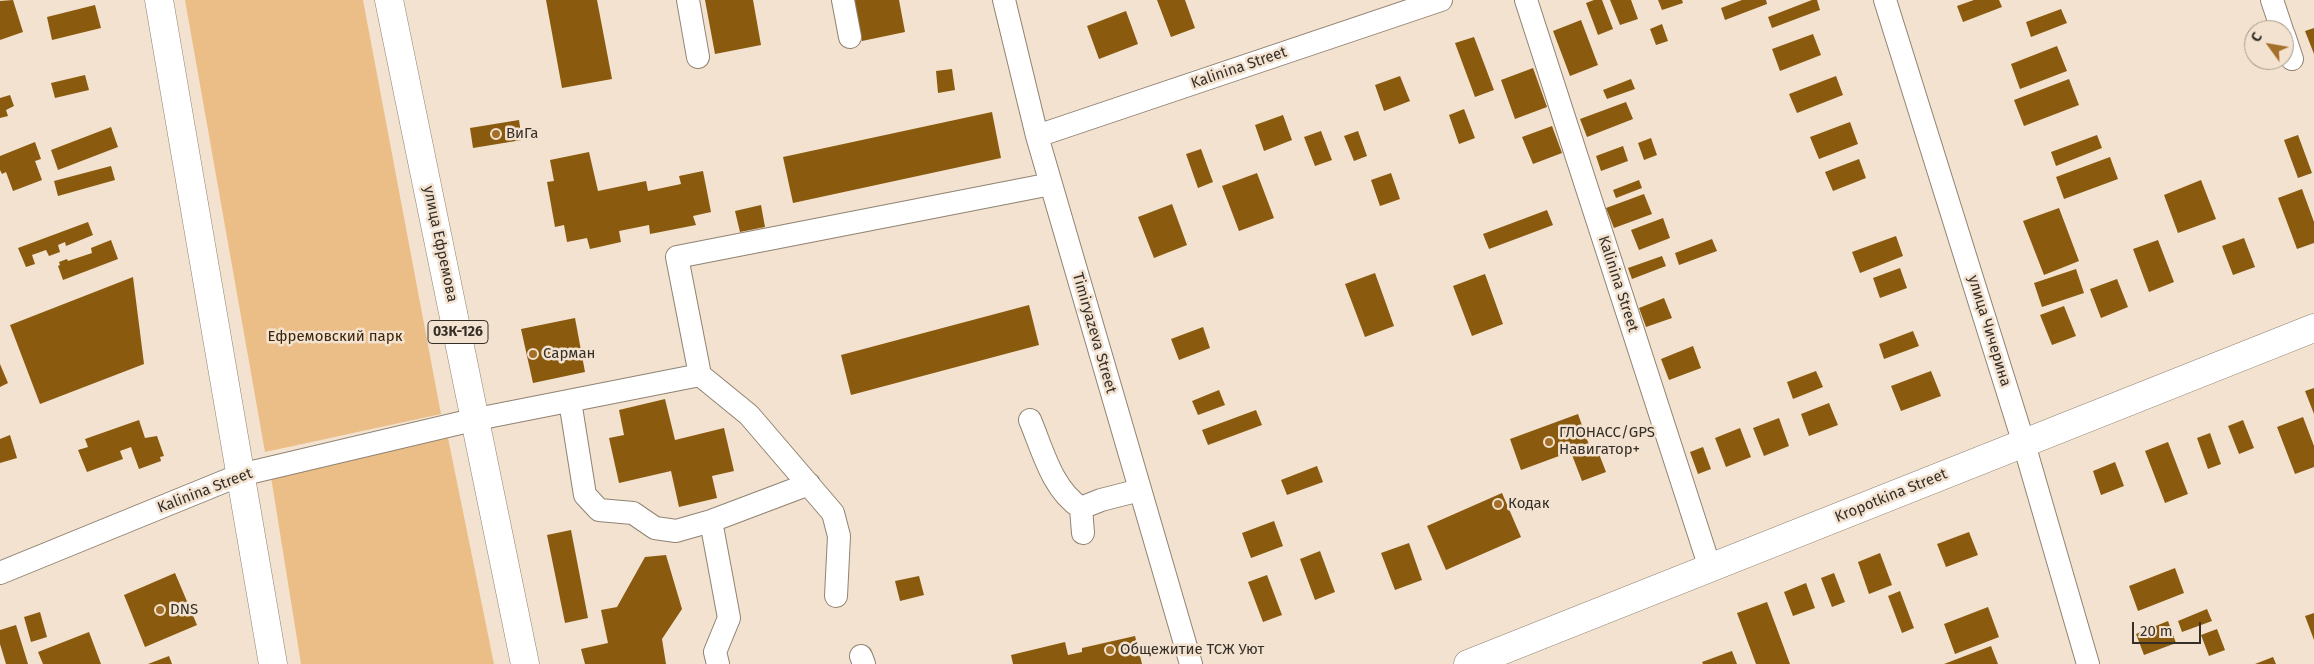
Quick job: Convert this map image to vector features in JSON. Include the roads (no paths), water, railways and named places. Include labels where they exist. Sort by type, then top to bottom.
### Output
[{"type":"main road","points":[[159,0],[274,664]]},
{"type":"main road","name":"улица Ефремова","points":[[389,0],[477,419],[525,664]]},
{"type":"main road","name":"Kropotkina Street","points":[[1468,664],[2314,328]]},
{"type":"street","points":[[688,0],[698,57]]},
{"type":"street","points":[[843,0],[850,37]]},
{"type":"street","name":"Timiryazeva Street","points":[[1004,0],[1037,136],[1191,664]]},
{"type":"street","name":"Kalinina Street","points":[[1037,136],[1441,0]]},
{"type":"street","name":"Kalinina Street","points":[[1526,0],[1710,568]]},
{"type":"street","name":"улица Чичерина","points":[[1886,0],[2024,444],[2088,664]]},
{"type":"street","points":[[2272,0],[2279,20]]},
{"type":"street","points":[[836,596],[839,536],[833,513],[749,414],[700,375],[677,258],[1051,184]]},
{"type":"street","name":"Kalinina Street","points":[[0,574],[240,476],[477,419],[700,375]]},
{"type":"street","points":[[570,401],[585,494],[599,510],[633,513],[655,528],[676,531],[711,521],[809,484]]},
{"type":"street","points":[[1030,420],[1058,485],[1072,502],[1081,508]]},
{"type":"street","points":[[1081,508],[1101,500],[1140,490]]},
{"type":"street","points":[[1081,508],[1083,533]]},
{"type":"street","points":[[711,521],[729,618],[715,652],[718,664]]},
{"type":"place","name":"ВиГа","points":[[496,134]]},
{"type":"place","name":"Сарман","points":[[533,354]]},
{"type":"place","name":"ГЛОНАСС/GPS Навигатор+","points":[[1549,442]]},
{"type":"place","name":"Кодак","points":[[1498,504]]},
{"type":"place","name":"DNS","points":[[160,610]]},
{"type":"place","name":"Общежитие ТСЖ Уют","points":[[1110,650]]},
{"type":"park label","name":"Ефремовский парк","points":[[335,337]]}]
